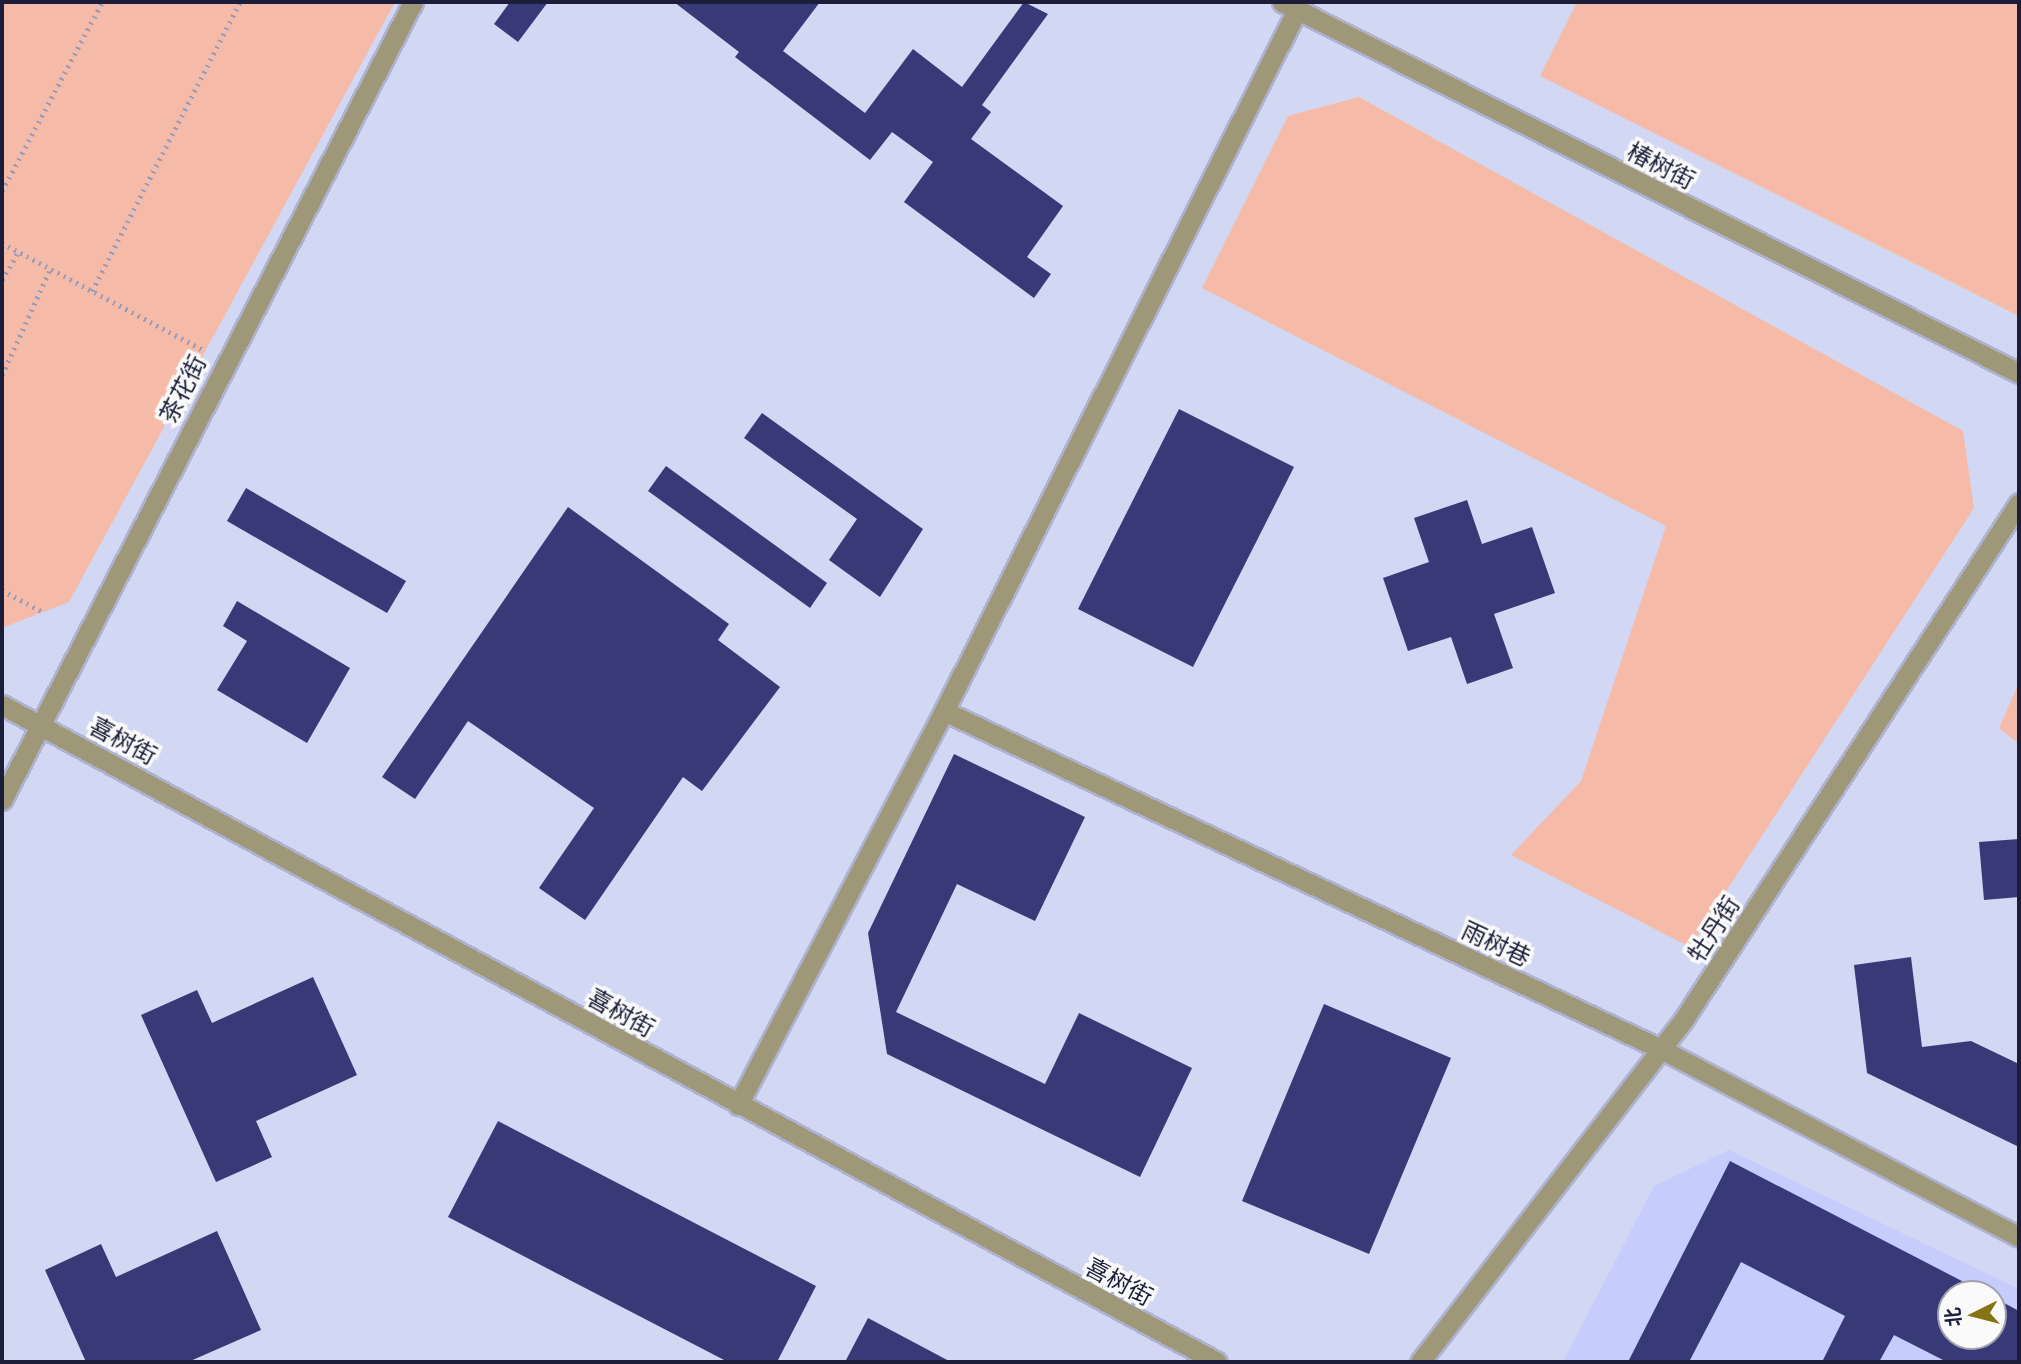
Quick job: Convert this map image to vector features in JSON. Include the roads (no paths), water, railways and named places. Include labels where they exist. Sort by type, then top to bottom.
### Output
[{"type":"street","name":"茶花街","points":[[2,800],[38,724],[413,2]]},
{"type":"street","name":"椿树街","points":[[1289,6],[2019,373]]},
{"type":"street","points":[[738,1105],[944,711],[1289,6]]},
{"type":"street","name":"牡丹街","points":[[1420,1362],[1661,1049],[2019,503]]},
{"type":"street","name":"喜树街","points":[[2,705],[1217,1362]]},
{"type":"street","name":"雨树巷","points":[[944,711],[1661,1049],[2019,1237]]}]
